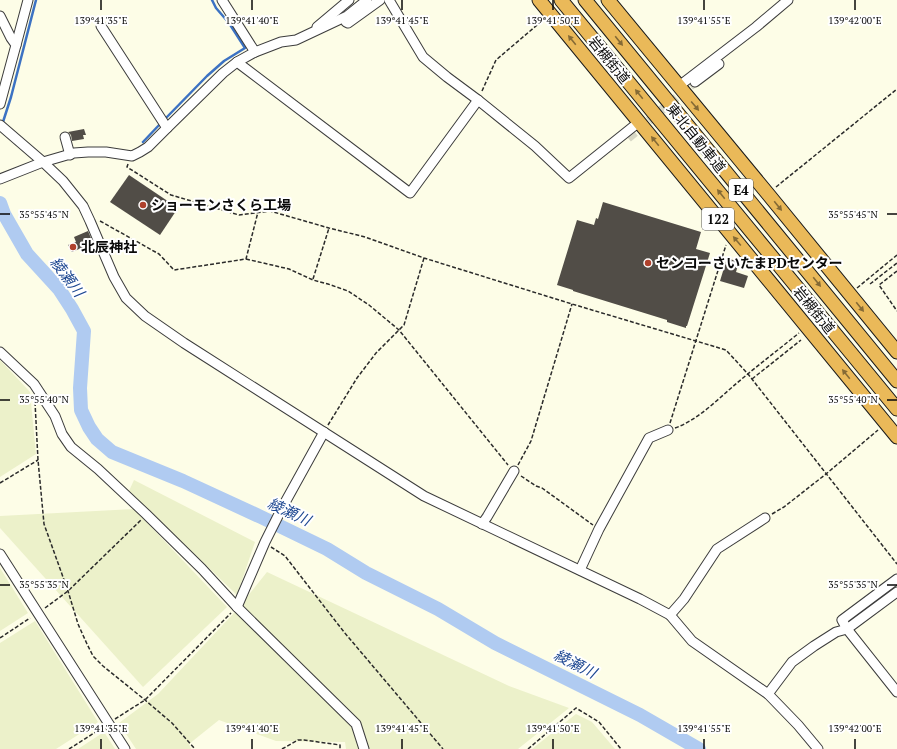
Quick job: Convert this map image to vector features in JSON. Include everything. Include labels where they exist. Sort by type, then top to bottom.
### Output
[{"type":"highway","name":"岩槻街道","points":[[539,0],[897,437]]},
{"type":"highway","name":"東北自動車道","points":[[561,0],[897,409]]},
{"type":"highway","name":"東北自動車道","points":[[585,0],[897,381]]},
{"type":"highway","points":[[608,0],[897,352]]},
{"type":"street","points":[[0,104],[28,0]]},
{"type":"street","points":[[307,35],[349,0]]},
{"type":"street","points":[[342,19],[348,23],[380,0]]},
{"type":"street","points":[[389,0],[423,57],[536,146],[574,182],[628,138]]},
{"type":"street","points":[[679,86],[752,30],[788,0]]},
{"type":"street","points":[[225,1],[255,52]]},
{"type":"street","points":[[0,179],[43,162],[70,155],[88,152],[106,152],[132,156],[148,147],[223,73],[237,62],[255,52],[281,42],[296,40],[342,19],[364,2]]},
{"type":"street","points":[[0,16],[16,45]]},
{"type":"street","points":[[101,26],[167,128]]},
{"type":"street","points":[[695,82],[751,39],[752,30]]},
{"type":"street","points":[[237,62],[410,193],[478,100]]},
{"type":"street","points":[[570,178],[639,122]]},
{"type":"street","points":[[0,125],[63,181],[83,206],[114,277],[126,298],[145,316],[184,343],[424,496],[640,599],[670,615],[692,641],[768,694],[798,725],[818,749]]},
{"type":"street","points":[[65,138],[70,155]]},
{"type":"street","points":[[0,352],[34,384],[55,416],[62,434],[71,447],[98,469],[146,514],[202,569],[237,607],[356,724],[364,749]]},
{"type":"street","points":[[580,570],[599,529],[649,438],[668,430]]},
{"type":"street","points":[[237,607],[265,542],[324,432]]},
{"type":"street","points":[[482,524],[514,471]]},
{"type":"street","points":[[670,615],[684,599],[717,549],[765,518]]},
{"type":"street","points":[[0,554],[37,614],[125,749]]},
{"type":"street","points":[[897,579],[842,620],[847,630],[897,692]]},
{"type":"street","points":[[768,694],[792,662],[836,632],[847,630],[897,592]]},
{"type":"path","points":[[478,100],[496,60],[551,14]]},
{"type":"path","points":[[768,194],[897,89]]},
{"type":"path","points":[[132,156],[127,167],[171,195],[239,215],[270,211],[365,237],[424,258],[726,350],[752,379],[897,564]]},
{"type":"path","points":[[246,259],[258,212]]},
{"type":"path","points":[[90,221],[99,220],[159,254],[174,270],[246,259],[289,270],[348,292],[369,306],[399,330],[514,471],[536,486],[542,488],[599,529]]},
{"type":"path","points":[[313,280],[328,228]]},
{"type":"path","points":[[668,430],[726,246],[728,230]]},
{"type":"path","points":[[849,294],[897,255]]},
{"type":"path","points":[[324,432],[357,378],[376,353],[404,325],[424,258]]},
{"type":"path","points":[[870,284],[897,263]]},
{"type":"path","points":[[897,271],[879,285],[897,311]]},
{"type":"path","points":[[514,471],[531,441],[572,304]]},
{"type":"path","points":[[668,430],[684,424],[696,417],[807,327]]},
{"type":"path","points":[[752,379],[801,340]]},
{"type":"path","points":[[34,384],[38,460],[44,524],[78,624],[93,656],[172,723],[195,749]]},
{"type":"path","points":[[765,518],[784,507],[886,424]]},
{"type":"path","points":[[0,483],[38,460]]},
{"type":"path","points":[[0,638],[37,614],[68,591],[146,514]]},
{"type":"path","points":[[265,542],[285,556],[344,632],[443,749]]},
{"type":"path","points":[[69,749],[145,700],[237,607]]},
{"type":"path","points":[[528,749],[576,708],[599,722],[621,749]]},
{"type":"path","points":[[282,749],[298,740],[340,745],[340,749]]},
{"type":"green space","points":[[0,360],[30,392],[36,454],[0,477]]},
{"type":"green space","points":[[134,480],[255,542],[237,595],[129,491]]},
{"type":"green space","points":[[134,509],[227,607],[143,687],[0,528],[0,516]]},
{"type":"green space","points":[[0,568],[28,613],[0,631]]},
{"type":"green space","points":[[267,572],[509,686],[569,708],[518,749],[346,749],[345,742],[276,741],[219,720],[189,744],[191,749],[136,749],[119,723],[158,694],[234,613]]},
{"type":"green space","points":[[35,621],[98,722],[56,749],[0,749],[0,643]]},
{"type":"green space","points":[[576,714],[592,722],[615,749],[532,749]]},
{"type":"green space","points":[[104,732],[115,749],[78,749]]},
{"type":"building","points":[[84,129],[86,135],[83,135],[84,139],[72,141],[71,135],[68,132]]},
{"type":"building","points":[[129,175],[178,208],[160,235],[110,202]]},
{"type":"building","points":[[603,202],[701,232],[696,249],[710,253],[686,328],[667,322],[667,320],[557,285],[577,220],[594,225],[596,218],[598,219]]},
{"type":"building","points":[[88,231],[93,243],[72,252],[68,245],[76,242],[74,237]]},
{"type":"building","points":[[727,258],[739,262],[736,272],[748,276],[744,288],[720,281]]},
{"type":"waterway","points":[[2,125],[11,97],[36,0]]},
{"type":"waterway","points":[[164,120],[207,76],[224,61],[245,48],[229,23],[216,8],[212,0]]},
{"type":"waterway","points":[[143,142],[161,123]]},
{"type":"waterway","name":"綾瀬川","points":[[0,203],[4,214],[27,254],[59,289],[84,331],[80,388],[81,410],[89,427],[97,439],[112,452],[183,481],[327,549],[366,573],[438,609],[495,643],[640,715],[699,749]]},
{"type":"tunnel","points":[[628,138],[695,82]]},
{"type":"place","name":"ショーモンさくら工場","points":[[143,205]]},
{"type":"place","name":"北辰神社","points":[[73,247]]},
{"type":"place","name":"センコーさいたまPDセンター","points":[[648,263]]}]
